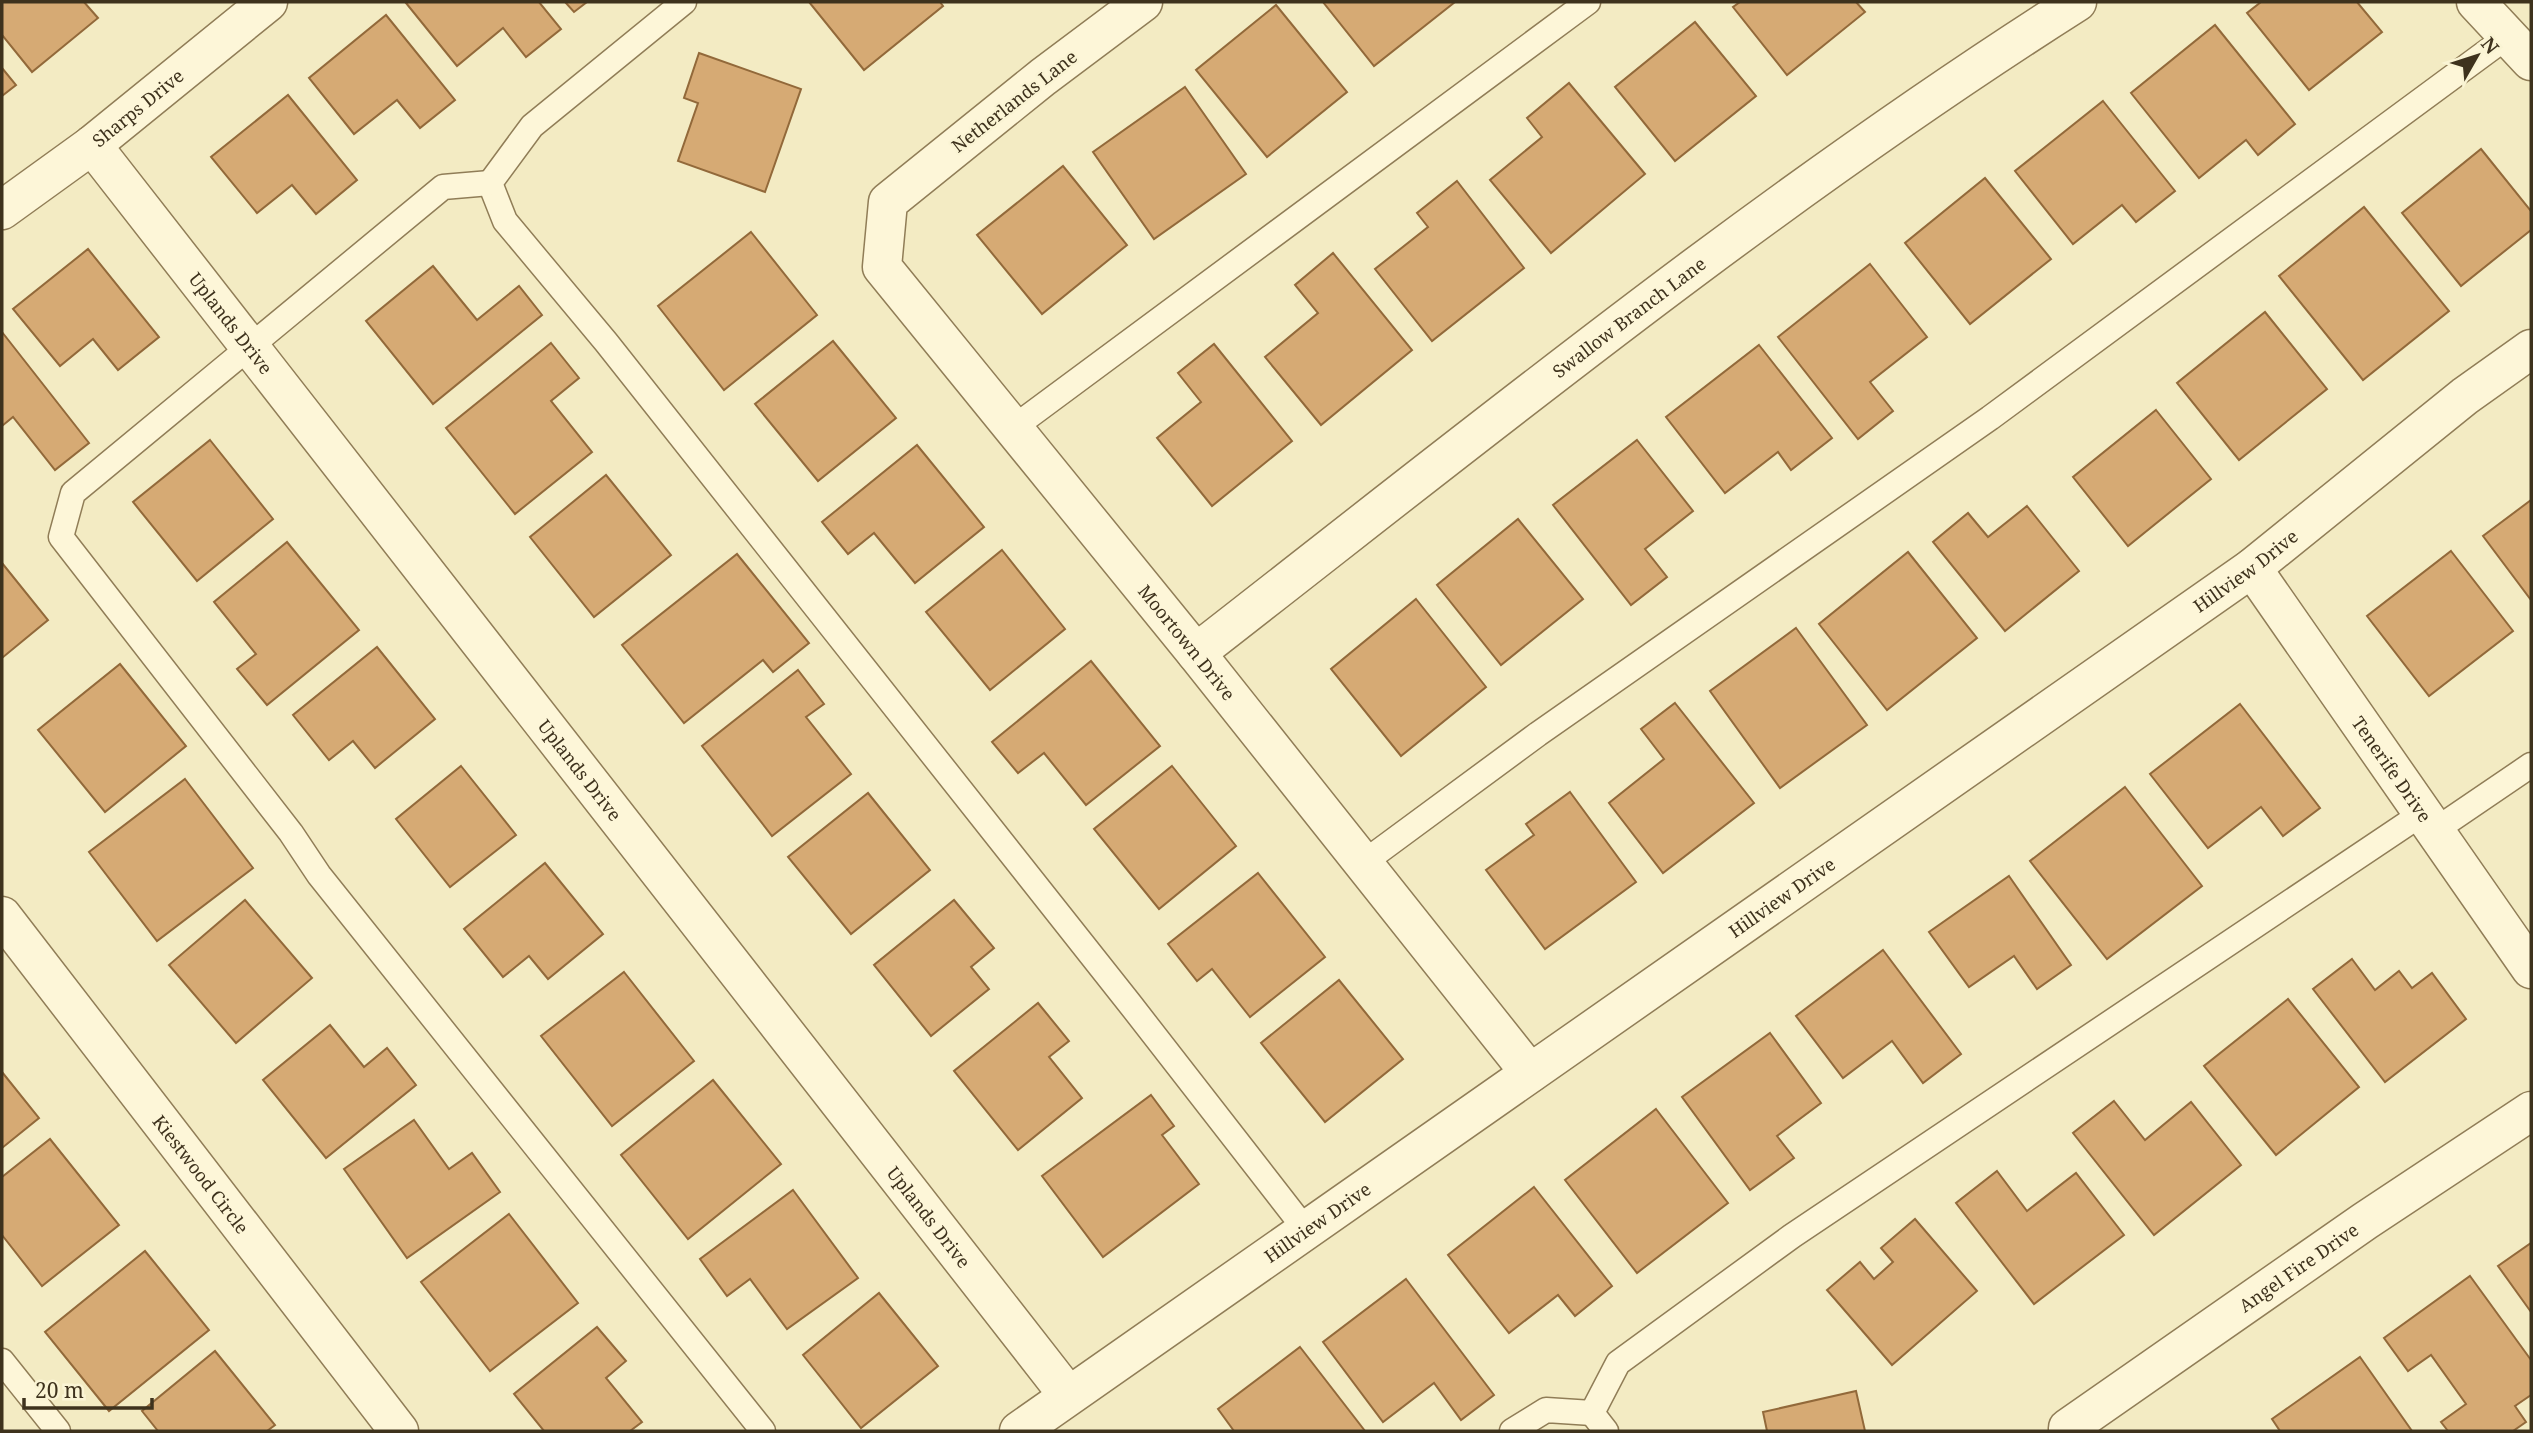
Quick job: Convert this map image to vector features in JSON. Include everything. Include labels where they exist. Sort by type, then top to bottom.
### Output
[{"type":"street","name":"Sharps Drive","points":[[2,210],[92,145],[268,2]]},
{"type":"street","name":"Netherlands Lane","points":[[888,202],[1043,77],[1143,2]]},
{"type":"street","name":"Swallow Branch Lane","points":[[1196,653],[1650,300],[1974,67],[2077,2]]},
{"type":"street","points":[[2476,2],[2520,48]]},
{"type":"street","name":"Uplands Drive","points":[[92,145],[1068,1395]]},
{"type":"street","name":"Moortown Drive","points":[[888,202],[881,267],[1196,653],[1530,1073]]},
{"type":"street","name":"Hillview Drive","points":[[1019,1431],[2252,568],[2465,396],[2531,349]]},
{"type":"street","name":"Tenerife Drive","points":[[2252,568],[2531,970]]},
{"type":"street","name":"Kiestwood Circle","points":[[2,916],[399,1431]]},
{"type":"street","name":"Angel Fire Drive","points":[[2068,1430],[2365,1221],[2531,1111]]},
{"type":"lane","points":[[684,2],[532,126],[490,183],[443,187],[73,493],[61,537],[291,833],[319,875],[763,1431]]},
{"type":"lane","points":[[1013,428],[1588,2]]},
{"type":"lane","points":[[1363,863],[1549,726],[2520,48]]},
{"type":"lane","points":[[490,183],[505,221],[606,342],[1305,1229]]},
{"type":"lane","points":[[1512,1431],[1546,1410],[1599,1422],[1618,1363],[1792,1236],[2428,822],[2531,765]]},
{"type":"lane","points":[[2,1361],[58,1431]]},
{"type":"building","points":[[2,2],[84,2],[98,18],[32,72],[2,35]]},
{"type":"building","points":[[539,2],[561,29],[526,57],[503,28],[457,66],[406,3]]},
{"type":"building","points":[[565,2],[587,2],[574,12]]},
{"type":"building","points":[[809,2],[940,2],[943,6],[864,70]]},
{"type":"building","points":[[1323,2],[1455,2],[1374,66]]},
{"type":"building","points":[[1740,2],[1856,2],[1865,12],[1787,75],[1733,7]]},
{"type":"building","points":[[2261,2],[2357,2],[2382,32],[2309,90],[2247,13]]},
{"type":"building","points":[[1276,5],[1347,92],[1267,157],[1196,70]]},
{"type":"building","points":[[386,15],[455,100],[420,128],[397,100],[354,134],[309,78]]},
{"type":"building","points":[[1695,22],[1756,96],[1675,161],[1615,87]]},
{"type":"building","points":[[2215,25],[2295,124],[2258,155],[2246,140],[2199,178],[2131,93]]},
{"type":"building","points":[[699,53],[801,89],[765,192],[678,161],[698,103],[684,98]]},
{"type":"building","points":[[2,68],[16,85],[2,96]]},
{"type":"building","points":[[1569,83],[1645,174],[1551,253],[1490,180],[1542,137],[1527,118]]},
{"type":"building","points":[[1185,87],[1246,174],[1154,239],[1093,152]]},
{"type":"building","points":[[288,95],[357,180],[316,214],[292,185],[257,213],[211,157]]},
{"type":"building","points":[[2103,101],[2175,191],[2136,222],[2122,205],[2073,244],[2015,171]]},
{"type":"building","points":[[2481,149],[2531,211],[2531,230],[2461,286],[2402,213]]},
{"type":"building","points":[[1063,166],[1127,245],[1042,314],[977,235]]},
{"type":"building","points":[[1985,178],[2051,259],[1970,324],[1905,243]]},
{"type":"building","points":[[1457,181],[1524,268],[1432,341],[1375,269],[1428,227],[1417,213]]},
{"type":"building","points":[[2364,207],[2449,311],[2363,380],[2279,276]]},
{"type":"building","points":[[751,232],[817,315],[724,390],[658,306]]},
{"type":"building","points":[[88,249],[159,337],[118,370],[93,339],[60,366],[13,309]]},
{"type":"building","points":[[1333,253],[1412,350],[1321,425],[1265,357],[1318,313],[1295,285]]},
{"type":"building","points":[[1870,264],[1927,337],[1870,382],[1893,411],[1858,439],[1778,337]]},
{"type":"building","points":[[433,266],[477,320],[519,286],[542,315],[433,404],[366,321]]},
{"type":"building","points":[[2265,312],[2327,389],[2239,460],[2177,383]]},
{"type":"building","points":[[2,332],[89,443],[55,470],[13,417],[2,426]]},
{"type":"building","points":[[833,341],[896,418],[818,481],[755,404]]},
{"type":"building","points":[[551,343],[579,378],[551,401],[592,452],[515,514],[446,428]]},
{"type":"building","points":[[1214,344],[1292,441],[1212,506],[1157,438],[1201,402],[1178,373]]},
{"type":"building","points":[[1759,345],[1832,438],[1791,470],[1778,452],[1725,493],[1666,417]]},
{"type":"building","points":[[2156,410],[2211,479],[2128,546],[2073,477]]},
{"type":"building","points":[[210,440],[273,519],[197,581],[133,502]]},
{"type":"building","points":[[1637,440],[1693,511],[1645,549],[1667,577],[1631,605],[1553,505]]},
{"type":"building","points":[[917,445],[984,527],[915,583],[874,533],[848,554],[822,522]]},
{"type":"building","points":[[606,475],[671,555],[594,617],[530,537]]},
{"type":"building","points":[[2531,500],[2531,600],[2483,536]]},
{"type":"building","points":[[2027,506],[2079,571],[2005,631],[1933,542],[1968,513],[1988,537]]},
{"type":"building","points":[[1518,519],[1583,599],[1501,665],[1437,585]]},
{"type":"building","points":[[287,542],[359,630],[267,705],[237,669],[256,654],[214,602]]},
{"type":"building","points":[[1002,550],[1065,629],[990,690],[926,612]]},
{"type":"building","points":[[2451,551],[2513,631],[2429,696],[2367,616]]},
{"type":"building","points":[[1908,552],[1977,638],[1887,710],[1819,624]]},
{"type":"building","points":[[737,554],[809,643],[773,672],[763,660],[684,723],[622,645]]},
{"type":"building","points":[[2,563],[48,620],[2,658]]},
{"type":"building","points":[[1416,599],[1486,687],[1401,756],[1331,669]]},
{"type":"building","points":[[1796,628],[1867,725],[1780,788],[1710,691]]},
{"type":"building","points":[[377,647],[435,719],[375,768],[353,741],[329,760],[293,715]]},
{"type":"building","points":[[1091,661],[1160,746],[1086,805],[1044,753],[1018,773],[992,742]]},
{"type":"building","points":[[120,664],[186,746],[105,812],[38,730]]},
{"type":"building","points":[[798,670],[824,704],[806,717],[851,774],[772,836],[702,746]]},
{"type":"building","points":[[1675,703],[1754,803],[1663,873],[1609,803],[1664,759],[1641,729]]},
{"type":"building","points":[[2240,704],[2320,808],[2283,836],[2261,807],[2208,848],[2150,774]]},
{"type":"building","points":[[461,766],[516,835],[450,887],[396,819]]},
{"type":"building","points":[[1172,766],[1236,846],[1159,909],[1094,829]]},
{"type":"building","points":[[185,779],[253,868],[157,941],[89,852]]},
{"type":"building","points":[[2125,787],[2202,886],[2107,959],[2030,861]]},
{"type":"building","points":[[1570,792],[1636,882],[1545,949],[1486,870],[1534,835],[1526,824]]},
{"type":"building","points":[[868,793],[930,870],[851,934],[788,857]]},
{"type":"building","points":[[545,863],[603,934],[548,979],[529,956],[503,977],[464,929]]},
{"type":"building","points":[[1258,873],[1325,957],[1250,1017],[1212,969],[1197,981],[1168,944]]},
{"type":"building","points":[[2009,876],[2071,965],[2037,989],[2014,956],[1969,987],[1929,932]]},
{"type":"building","points":[[245,900],[312,978],[236,1043],[169,965]]},
{"type":"building","points":[[954,900],[994,948],[971,967],[989,989],[931,1036],[874,965]]},
{"type":"building","points":[[1883,950],[1961,1054],[1923,1083],[1892,1041],[1843,1078],[1796,1016]]},
{"type":"building","points":[[2352,959],[2375,990],[2399,971],[2412,988],[2432,973],[2466,1019],[2385,1082],[2313,989]]},
{"type":"building","points":[[624,972],[694,1061],[612,1126],[541,1036]]},
{"type":"building","points":[[1339,980],[1403,1059],[1325,1122],[1261,1043]]},
{"type":"building","points":[[2288,999],[2359,1087],[2276,1155],[2204,1066]]},
{"type":"building","points":[[1038,1003],[1069,1041],[1049,1057],[1082,1098],[1018,1150],[954,1071]]},
{"type":"building","points":[[330,1025],[364,1067],[387,1048],[416,1085],[326,1158],[263,1080]]},
{"type":"building","points":[[1770,1033],[1821,1103],[1777,1136],[1794,1158],[1750,1190],[1682,1097]]},
{"type":"building","points":[[2,1072],[39,1118],[2,1148]]},
{"type":"building","points":[[713,1080],[781,1164],[688,1239],[621,1155]]},
{"type":"building","points":[[1151,1095],[1174,1126],[1162,1135],[1199,1184],[1103,1257],[1042,1176]]},
{"type":"building","points":[[2114,1101],[2145,1140],[2191,1102],[2241,1165],[2154,1235],[2073,1133]]},
{"type":"building","points":[[1656,1109],[1728,1203],[1637,1273],[1565,1180]]},
{"type":"building","points":[[414,1120],[449,1169],[472,1153],[500,1192],[407,1258],[344,1169]]},
{"type":"building","points":[[50,1139],[119,1225],[42,1286],[2,1235],[2,1177]]},
{"type":"building","points":[[1997,1171],[2027,1211],[2076,1173],[2124,1235],[2034,1304],[1956,1203]]},
{"type":"building","points":[[1534,1187],[1612,1286],[1575,1316],[1558,1295],[1509,1333],[1448,1255]]},
{"type":"building","points":[[793,1190],[858,1278],[787,1329],[750,1279],[727,1296],[700,1259]]},
{"type":"building","points":[[509,1214],[578,1303],[490,1371],[421,1282]]},
{"type":"building","points":[[1915,1219],[1977,1291],[1892,1365],[1827,1290],[1860,1262],[1874,1279],[1893,1262],[1881,1248]]},
{"type":"building","points":[[2531,1243],[2531,1312],[2498,1266]]},
{"type":"building","points":[[145,1251],[209,1330],[109,1411],[45,1332]]},
{"type":"building","points":[[2470,1276],[2531,1360],[2531,1395],[2515,1406],[2526,1422],[2513,1431],[2448,1431],[2441,1422],[2466,1404],[2431,1355],[2408,1371],[2384,1338]]},
{"type":"building","points":[[1406,1279],[1494,1395],[1461,1420],[1434,1383],[1383,1422],[1323,1342]]},
{"type":"building","points":[[879,1293],[938,1366],[861,1428],[803,1355]]},
{"type":"building","points":[[597,1327],[626,1361],[606,1378],[642,1422],[630,1431],[544,1431],[514,1394]]},
{"type":"building","points":[[1300,1347],[1365,1431],[1234,1431],[1218,1409]]},
{"type":"building","points":[[215,1351],[275,1425],[267,1431],[158,1431],[142,1411]]},
{"type":"building","points":[[2360,1357],[2412,1431],[2280,1431],[2272,1419]]},
{"type":"building","points":[[1856,1391],[1865,1431],[1767,1431],[1763,1412]]}]
